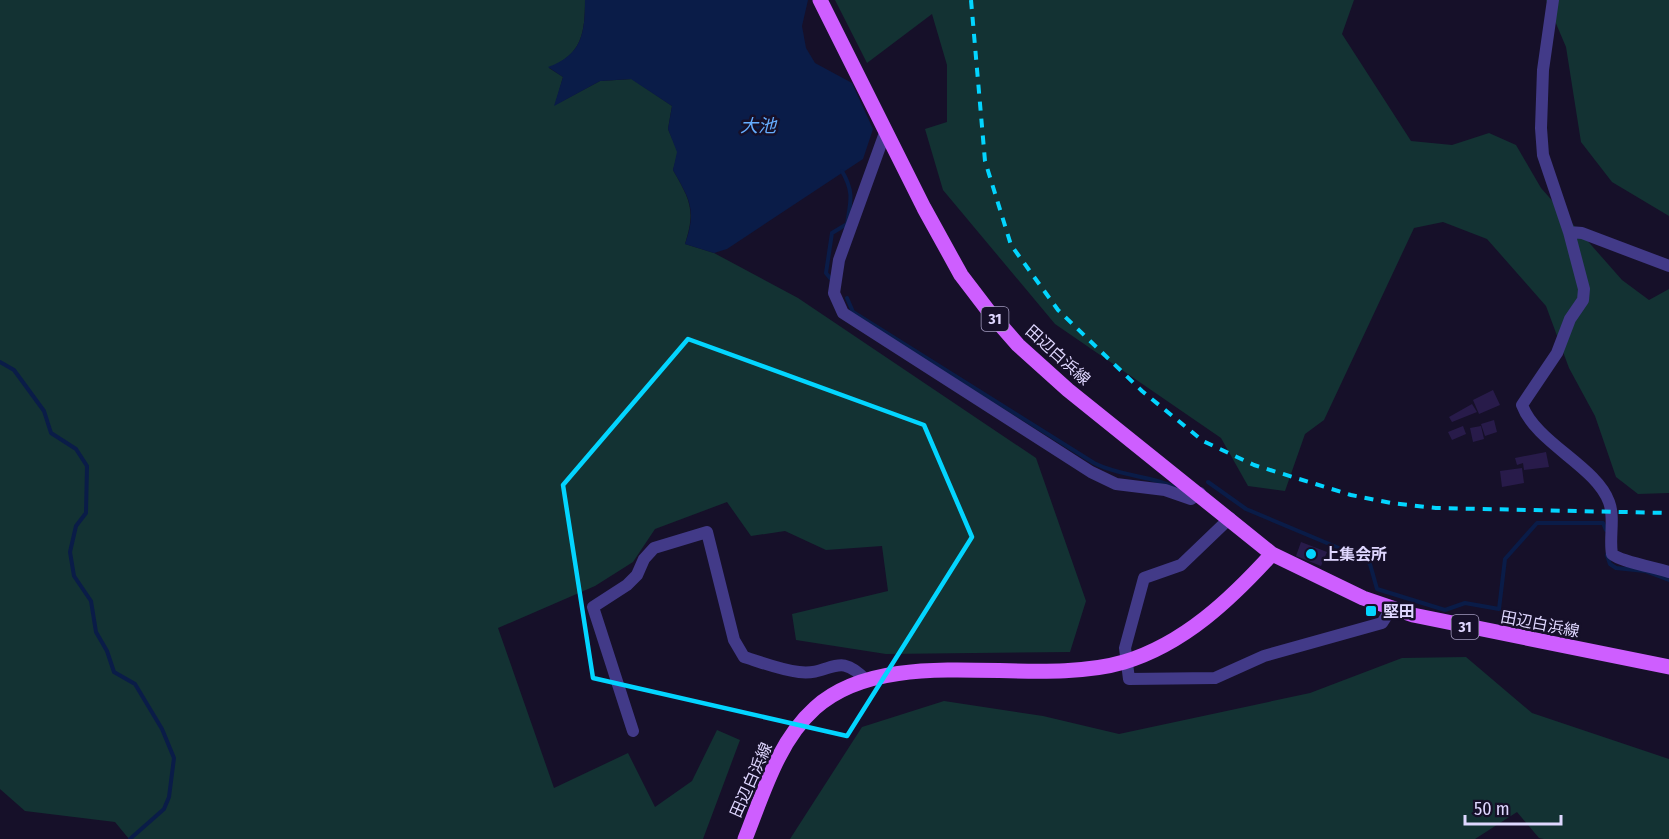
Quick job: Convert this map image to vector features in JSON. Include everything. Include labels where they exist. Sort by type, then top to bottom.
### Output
[{"type":"main road","name":"田辺白浜線","points":[[820,0],[962,275],[1004,329],[1018,345],[1068,390],[1200,493],[1272,554],[1345,590],[1391,609],[1467,627],[1669,668]]},
{"type":"main road","name":"田辺白浜線","points":[[745,839],[771,772],[797,728],[815,708],[833,696],[867,681],[913,673],[1088,670],[1125,662],[1166,645],[1209,617],[1272,554]]},
{"type":"street","points":[[1553,0],[1543,70],[1541,128],[1543,155],[1569,232],[1584,289],[1583,300],[1570,320],[1557,353],[1522,405],[1532,422],[1589,476],[1609,502],[1612,554],[1616,558],[1646,564],[1669,572]]},
{"type":"street","points":[[886,130],[839,260],[834,293],[843,313],[1091,472],[1116,484],[1165,490],[1191,499],[1200,493]]},
{"type":"street","points":[[1569,232],[1582,233],[1669,266]]},
{"type":"street","points":[[1230,518],[1181,565],[1144,578],[1125,648],[1129,679],[1215,678],[1264,656],[1382,623],[1391,609]]},
{"type":"street","points":[[633,731],[593,608],[627,585],[637,575],[644,559],[654,548],[707,532],[734,640],[744,657],[799,673],[844,664],[855,668],[867,681]]},
{"type":"highlighted area","points":[[688,339],[924,425],[972,537],[847,736],[593,678],[563,485]]},
{"type":"green space","points":[[0,0],[585,0],[584,23],[575,49],[569,56],[549,68],[563,77],[555,105],[600,81],[632,79],[672,106],[668,129],[678,152],[673,170],[684,189],[691,214],[685,244],[714,253],[798,298],[1036,458],[1086,601],[1070,652],[886,654],[796,640],[792,614],[888,591],[882,546],[826,550],[785,531],[751,536],[727,502],[655,529],[633,562],[595,586],[498,628],[554,788],[628,753],[655,807],[692,781],[717,730],[740,740],[703,839],[129,839],[115,822],[25,811],[0,789]]},
{"type":"green space","points":[[835,0],[1354,0],[1342,34],[1411,141],[1452,145],[1489,133],[1516,145],[1541,188],[1622,280],[1649,300],[1669,289],[1669,493],[1638,494],[1616,477],[1595,416],[1569,368],[1546,306],[1487,239],[1443,222],[1414,228],[1324,420],[1305,434],[1285,491],[1248,486],[1221,438],[1055,324],[943,190],[925,129],[947,122],[947,65],[932,14],[867,63]]},
{"type":"green space","points":[[1546,0],[1669,0],[1669,216],[1612,182],[1581,142],[1566,47]]},
{"type":"green space","points":[[1466,657],[1532,713],[1669,759],[1669,839],[1544,839],[1539,838],[1517,812],[1475,839],[790,839],[862,727],[944,701],[1043,716],[1119,734],[1310,693],[1402,658]]},
{"type":"water","name":"大池","points":[[585,0],[808,0],[802,26],[806,48],[815,63],[852,83],[873,129],[863,159],[727,249],[714,253],[685,244],[691,214],[684,189],[673,170],[677,152],[668,129],[672,106],[631,79],[600,81],[554,106],[563,77],[548,67],[568,56],[575,49],[582,33]]},
{"type":"building","points":[[1493,390],[1500,405],[1479,414],[1473,400]]},
{"type":"building","points":[[1472,404],[1477,412],[1452,422],[1449,417]]},
{"type":"building","points":[[1494,420],[1497,432],[1485,436],[1481,424]]},
{"type":"building","points":[[1463,426],[1466,434],[1452,440],[1448,432]]},
{"type":"building","points":[[1481,426],[1484,439],[1473,442],[1470,428]]},
{"type":"building","points":[[1546,452],[1549,467],[1524,470],[1523,463],[1517,465],[1515,458]]},
{"type":"building","points":[[1522,468],[1524,483],[1502,487],[1500,471]]},
{"type":"building","name":"上集会所","points":[[1301,542],[1327,552],[1321,566],[1296,556]]},
{"type":"waterway","points":[[830,278],[826,273],[832,233],[847,224],[850,202],[850,191],[842,171]]},
{"type":"waterway","points":[[847,298],[853,312],[1094,463],[1104,468],[1158,481],[1178,489]]},
{"type":"waterway","points":[[0,362],[14,370],[44,411],[51,433],[76,449],[87,466],[86,513],[76,526],[70,552],[74,576],[91,601],[96,632],[107,651],[114,672],[135,684],[162,729],[174,758],[169,797],[164,809],[130,839]]},
{"type":"waterway","points":[[1208,482],[1246,509],[1365,559],[1370,564],[1377,589],[1445,610],[1465,603],[1499,609],[1505,559],[1537,523],[1603,523],[1606,530]]},
{"type":"waterway","points":[[1607,555],[1610,564],[1616,568],[1645,571],[1669,580]]},
{"type":"railway","points":[[971,0],[985,161],[1011,245],[1058,310],[1142,391],[1203,441],[1254,465],[1351,495],[1391,503],[1436,508],[1669,513]]},
{"type":"place","name":"上集会所","points":[[1311,554]]},
{"type":"place","name":"堅田","points":[[1371,611]]}]
